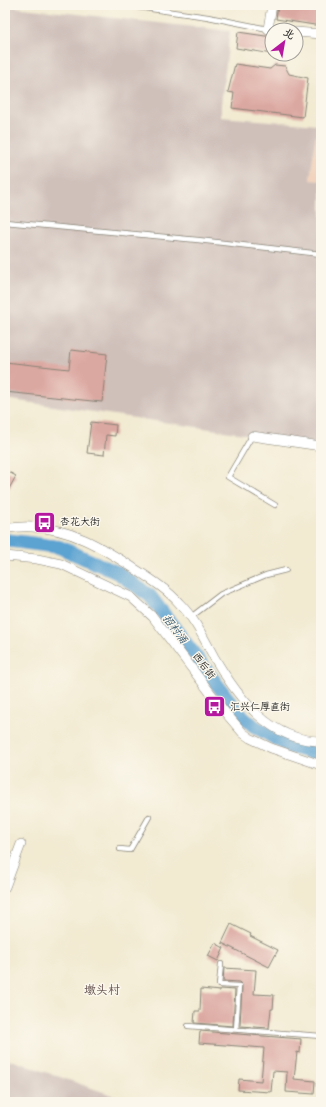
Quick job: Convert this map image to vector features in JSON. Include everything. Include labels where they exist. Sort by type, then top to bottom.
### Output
[{"type":"street","points":[[269,22],[272,5]]},
{"type":"street","points":[[304,33],[321,34]]},
{"type":"street","points":[[252,436],[321,446]]},
{"type":"street","points":[[5,528],[32,527],[74,535],[96,544],[146,576],[171,594],[191,617],[225,676],[239,695],[259,716],[277,729],[294,737],[303,740],[321,741]]},
{"type":"street","name":"西后街","points":[[5,556],[37,559],[61,564],[132,597],[153,618],[224,711],[243,733],[271,748],[321,765]]},
{"type":"street","points":[[5,887],[21,844]]},
{"type":"lane","points":[[124,5],[264,28]]},
{"type":"lane","points":[[5,222],[198,240],[321,254]]},
{"type":"lane","points":[[252,436],[228,477],[275,505]]},
{"type":"lane","points":[[191,617],[220,594],[266,575],[286,570]]},
{"type":"lane","points":[[120,849],[130,850],[149,817]]},
{"type":"lane","points":[[221,964],[219,985],[239,986],[236,1030]]},
{"type":"lane","points":[[188,1026],[321,1036]]},
{"type":"shaded area","points":[[5,6],[230,31],[221,104],[221,117],[317,125],[310,180],[321,181],[321,445],[5,399]]},
{"type":"shaded area","points":[[321,102],[321,181],[310,180]]},
{"type":"shaded area","points":[[5,1058],[132,1102],[5,1102]]},
{"type":"building","points":[[278,5],[321,5],[321,26],[304,23],[304,22],[276,19]]},
{"type":"building","points":[[238,32],[264,36],[264,53],[236,48]]},
{"type":"building","points":[[235,64],[270,69],[275,65],[285,66],[289,74],[308,78],[303,117],[232,108],[234,93],[228,92]]},
{"type":"building","points":[[71,350],[107,354],[102,402],[5,392],[5,362],[69,369]]},
{"type":"building","points":[[91,422],[116,425],[115,436],[106,435],[104,455],[87,453]]},
{"type":"building","points":[[5,470],[16,476],[5,496]]},
{"type":"building","points":[[231,924],[251,934],[250,936],[278,950],[269,967],[222,943]]},
{"type":"building","points":[[215,943],[224,948],[218,961],[208,956]]},
{"type":"building","points":[[224,968],[256,970],[254,994],[274,995],[269,1028],[240,1026],[242,985],[239,982],[223,981]]},
{"type":"building","points":[[201,989],[220,991],[220,989],[235,990],[233,1026],[194,1023],[195,1011],[200,1011]]},
{"type":"building","points":[[200,1031],[301,1039],[300,1053],[297,1052],[294,1079],[315,1081],[314,1094],[286,1092],[287,1072],[273,1071],[271,1092],[238,1090],[239,1079],[261,1081],[264,1048],[199,1043]]},
{"type":"waterway","name":"招村涌","points":[[5,540],[59,547],[118,573],[150,596],[238,712],[254,726],[290,747],[321,755]]},
{"type":"place","name":"杏花大街","points":[[44,522]]},
{"type":"place","name":"汇兴仁厚直街","points":[[215,707]]},
{"type":"district","name":"墩头村","points":[[102,990]]}]
